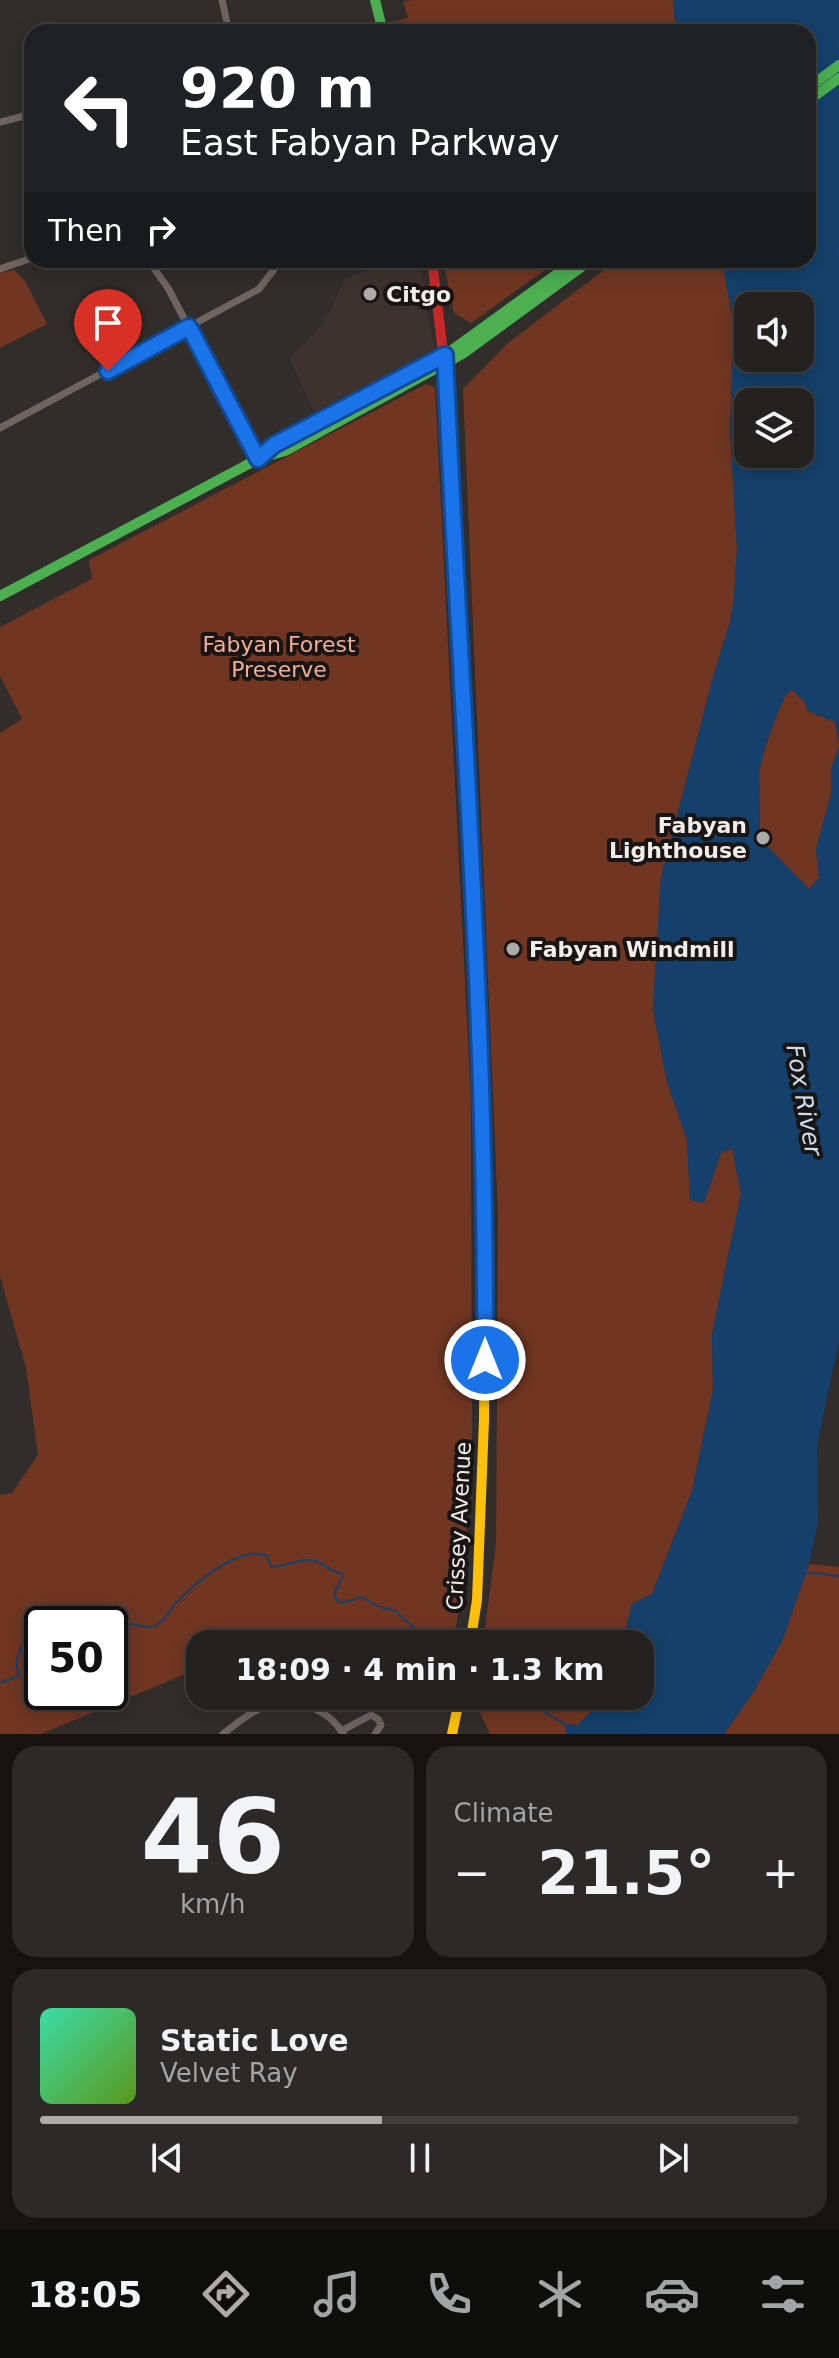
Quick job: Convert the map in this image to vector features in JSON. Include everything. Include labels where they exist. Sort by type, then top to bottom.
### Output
[{"type":"main road","points":[[375,0],[381,24]]},
{"type":"main road","points":[[816,82],[839,65]]},
{"type":"main road","points":[[816,95],[839,78]]},
{"type":"main road","name":"Crissey Avenue","points":[[433,268],[445,360],[485,1212],[484,1420],[477,1600],[472,1630]]},
{"type":"main road","points":[[548,286],[567,268]]},
{"type":"main road","points":[[0,596],[258,459],[274,445],[445,360],[578,268]]},
{"type":"main road","points":[[452,1734],[457,1710]]},
{"type":"street","points":[[222,0],[227,24]]},
{"type":"street","points":[[0,122],[24,116]]},
{"type":"street","points":[[0,269],[24,261]]},
{"type":"street","points":[[154,268],[168,288],[258,459]]},
{"type":"street","points":[[0,428],[259,289],[275,268]]},
{"type":"street","points":[[223,1734],[257,1709],[275,1702],[299,1702],[323,1713],[342,1732],[371,1715],[381,1725],[375,1734]]},
{"type":"shaded area","points":[[374,268],[421,268],[434,351],[314,412],[289,358],[325,321],[345,278]]},
{"type":"green space","points":[[673,0],[675,24],[392,24],[408,18],[403,2]]},
{"type":"green space","points":[[445,268],[548,268],[471,323],[454,313]]},
{"type":"green space","points":[[606,268],[723,268],[734,326],[730,429],[737,549],[734,597],[730,622],[661,877],[653,1009],[667,1082],[687,1140],[690,1200],[704,1203],[721,1153],[733,1148],[741,1194],[712,1334],[713,1390],[692,1491],[652,1594],[632,1604],[626,1630],[485,1630],[496,1544],[498,1215],[463,389],[508,343]]},
{"type":"green space","points":[[14,270],[25,281],[47,324],[0,348],[0,273]]},
{"type":"green space","name":"Fabyan Forest Preserve","points":[[426,384],[435,387],[471,1100],[472,1436],[463,1586],[455,1630],[186,1630],[186,1674],[128,1698],[128,1606],[24,1606],[24,1710],[99,1710],[41,1734],[0,1734],[0,1495],[12,1493],[38,1455],[26,1368],[0,1276],[0,733],[22,719],[0,676],[0,627],[92,579],[89,560]]},
{"type":"green space","points":[[792,690],[804,701],[808,711],[835,722],[839,746],[831,769],[831,794],[816,849],[819,878],[809,889],[760,839],[759,771],[778,712],[786,694]]},
{"type":"green space","points":[[809,1564],[839,1567],[839,1734],[724,1734],[754,1691],[783,1639]]},
{"type":"green space","points":[[479,1710],[592,1710],[578,1725],[566,1725],[566,1734],[490,1734]]},
{"type":"water","name":"Fox River","points":[[673,0],[839,0],[839,743],[835,722],[808,711],[804,701],[792,690],[786,694],[778,712],[759,771],[760,839],[809,889],[819,878],[816,849],[831,794],[831,769],[839,746],[839,1341],[817,1445],[818,1523],[809,1564],[783,1639],[754,1691],[724,1734],[566,1734],[566,1724],[578,1725],[592,1710],[654,1710],[654,1630],[626,1630],[632,1604],[652,1594],[692,1491],[713,1390],[712,1334],[741,1194],[732,1148],[721,1153],[704,1203],[690,1200],[687,1140],[667,1082],[653,1009],[661,877],[730,622],[734,597],[737,549],[730,429],[734,326],[723,268],[816,268],[816,24],[675,24]]},
{"type":"waterway","points":[[128,1625],[155,1626],[184,1595],[218,1568],[256,1554],[267,1556],[271,1567],[313,1560],[321,1563],[343,1576],[334,1593],[337,1600],[343,1603],[362,1597],[377,1606],[395,1611],[417,1630]]},
{"type":"waterway","points":[[804,1572],[839,1576]]},
{"type":"waterway","points":[[0,1683],[19,1676],[16,1662],[24,1639]]},
{"type":"waterway","points":[[541,1710],[568,1726]]},
{"type":"traffic: fast","points":[[375,0],[381,24]]},
{"type":"traffic: fast","points":[[816,82],[839,65]]},
{"type":"traffic: fast","points":[[816,95],[839,78]]},
{"type":"traffic: fast","points":[[263,455],[274,445],[445,355],[565,268]]},
{"type":"traffic: fast","points":[[0,596],[258,459],[285,451],[464,353],[580,268]]},
{"type":"traffic: fast","points":[[460,666],[485,1268]]},
{"type":"traffic: slow","points":[[472,1630],[477,1600],[484,1420],[485,1268]]},
{"type":"traffic: slow","points":[[452,1734],[457,1710]]},
{"type":"traffic: jam","points":[[433,268],[447,387],[460,666]]},
{"type":"place","name":"Citgo","points":[[370,294]]},
{"type":"place","name":"Fabyan Lighthouse","points":[[763,838]]},
{"type":"place","name":"Fabyan Windmill","points":[[513,949]]},
{"type":"route","points":[[108,371],[189,327],[258,459],[274,445],[445,355],[485,1212],[485,1360]]}]
